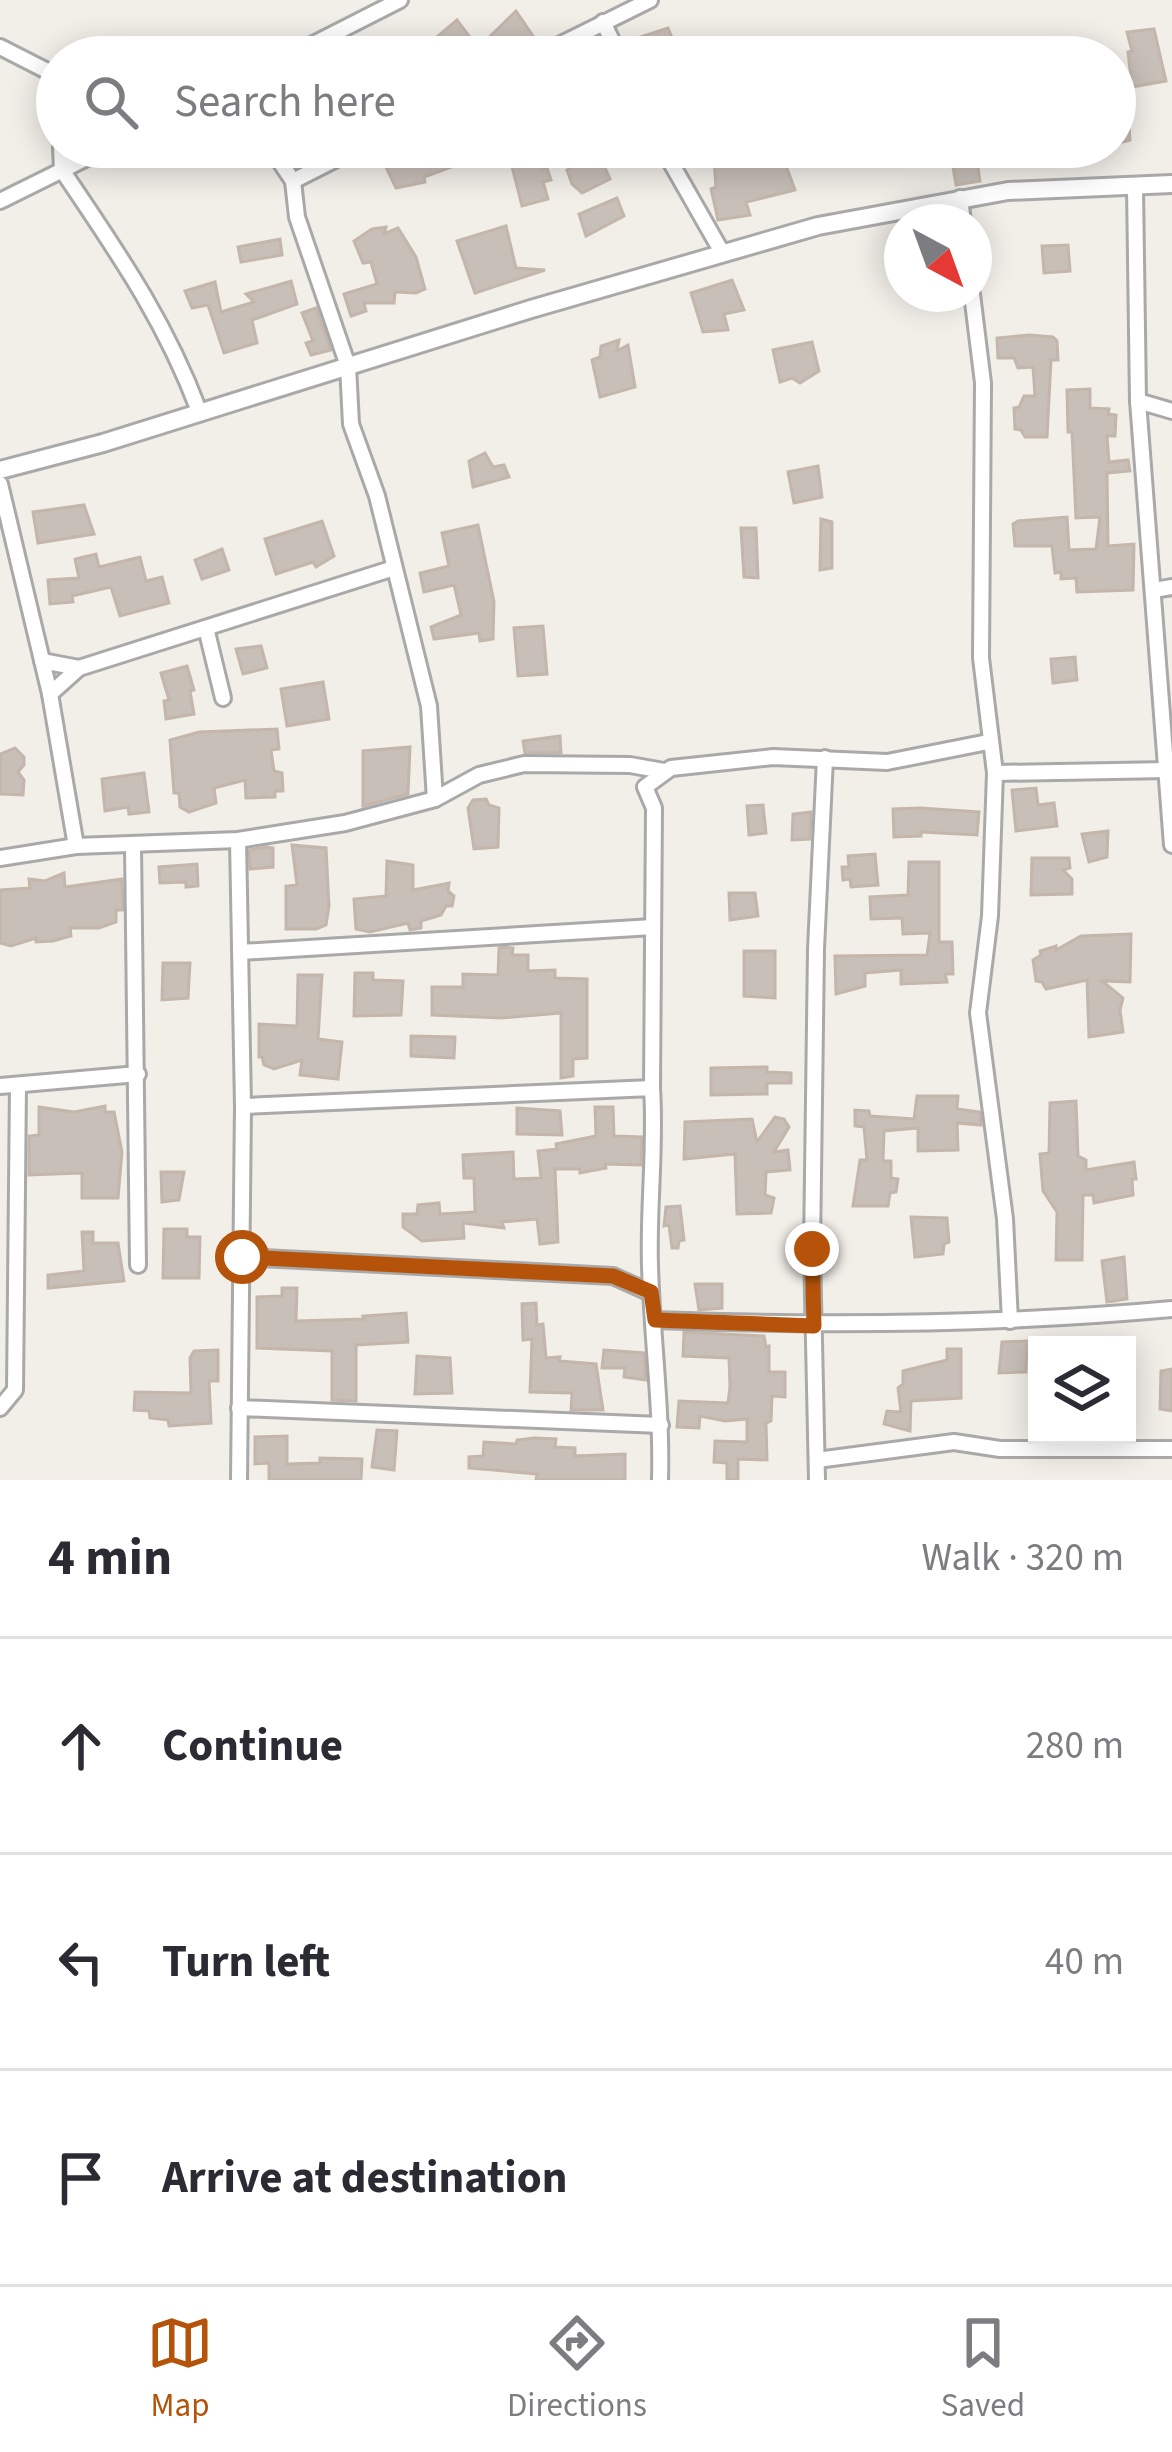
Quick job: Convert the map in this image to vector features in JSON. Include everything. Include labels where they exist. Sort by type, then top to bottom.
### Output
[{"type":"street","points":[[329,36],[400,0]]},
{"type":"street","points":[[576,36],[650,0]]},
{"type":"street","points":[[603,22],[610,36]]},
{"type":"street","points":[[0,47],[36,65]]},
{"type":"street","points":[[0,201],[66,168]]},
{"type":"street","points":[[284,168],[293,181],[297,218],[348,366],[352,424],[376,496],[429,706],[435,799]]},
{"type":"street","points":[[293,181],[319,168]]},
{"type":"street","points":[[674,168],[724,254]]},
{"type":"street","points":[[62,170],[147,295],[199,412]]},
{"type":"street","points":[[0,470],[818,226],[1008,191],[1172,184]]},
{"type":"street","points":[[1135,188],[1138,400],[1172,845]]},
{"type":"street","points":[[960,198],[961,204]]},
{"type":"street","points":[[974,312],[983,383],[981,658],[995,773],[990,916],[978,1013],[1005,1219],[1010,1321]]},
{"type":"street","points":[[1138,400],[1172,411]]},
{"type":"street","points":[[0,484],[50,694],[76,846]]},
{"type":"street","points":[[50,694],[79,668],[394,568]]},
{"type":"street","points":[[1154,590],[1172,587]]},
{"type":"street","points":[[206,628],[223,698]]},
{"type":"street","points":[[42,661],[79,668]]},
{"type":"street","points":[[0,858],[76,846],[238,840],[345,823],[435,799],[478,776],[524,764],[664,770],[773,757],[887,762],[988,742]]},
{"type":"street","points":[[817,1480],[816,949],[825,758]]},
{"type":"street","points":[[614,766],[645,787],[654,808],[652,1088],[656,1139],[650,1261],[662,1425],[660,1480]]},
{"type":"street","points":[[645,787],[664,770]]},
{"type":"street","points":[[995,773],[1169,770]]},
{"type":"street","points":[[238,840],[243,1106],[239,1480]]},
{"type":"street","points":[[133,845],[138,1265]]},
{"type":"street","points":[[242,952],[653,927]]},
{"type":"street","points":[[0,1085],[138,1074]]},
{"type":"street","points":[[0,1408],[15,1390],[18,1085]]},
{"type":"street","points":[[243,1106],[652,1088]]},
{"type":"street","points":[[242,1257],[613,1276],[651,1292]]},
{"type":"street","points":[[613,1276],[650,1261]]},
{"type":"street","points":[[655,1320],[814,1326],[1010,1321],[1172,1309]]},
{"type":"street","points":[[239,1408],[662,1425]]},
{"type":"street","points":[[817,1460],[955,1442],[1000,1449],[1172,1449]]},
{"type":"building","points":[[516,11],[533,36],[490,36]]},
{"type":"building","points":[[457,20],[469,36],[438,36]]},
{"type":"building","points":[[668,28],[671,36],[643,36]]},
{"type":"building","points":[[1154,29],[1166,81],[1136,86],[1136,36],[1127,32]]},
{"type":"building","points":[[386,168],[448,168],[424,177],[425,182],[396,188]]},
{"type":"building","points":[[512,168],[547,168],[551,180],[543,182],[548,199],[522,206]]},
{"type":"building","points":[[605,168],[610,179],[582,193],[567,170]]},
{"type":"building","points":[[715,168],[787,168],[795,190],[746,202],[750,215],[718,220],[711,189],[716,187]]},
{"type":"building","points":[[953,168],[978,168],[980,181],[956,185]]},
{"type":"building","points":[[617,198],[624,216],[586,236],[579,214]]},
{"type":"building","points":[[506,226],[516,268],[545,270],[475,293],[457,241]]},
{"type":"building","points":[[386,227],[384,234],[398,228],[416,257],[425,289],[395,292],[394,303],[364,303],[366,311],[351,316],[344,294],[377,284],[371,262],[363,263],[354,241],[372,229]]},
{"type":"building","points":[[280,239],[282,255],[241,262],[238,247]]},
{"type":"building","points":[[1068,245],[1070,271],[1044,273],[1042,246]]},
{"type":"building","points":[[732,280],[744,310],[724,314],[728,330],[703,332],[691,293]]},
{"type":"building","points":[[291,281],[297,304],[252,320],[257,343],[224,353],[208,305],[192,308],[185,291],[215,282],[221,312],[254,302],[246,294]]},
{"type":"building","points":[[316,308],[331,350],[311,355],[306,343],[313,341],[302,313]]},
{"type":"building","points":[[1029,335],[1057,341],[1058,360],[1051,360],[1047,437],[1025,437],[1015,429],[1014,408],[1024,396],[1035,396],[1033,367],[1018,368],[1014,358],[998,358],[997,338]]},
{"type":"building","points":[[619,340],[617,351],[628,345],[635,387],[600,397],[592,360],[600,357],[601,346]]},
{"type":"building","points":[[812,342],[819,371],[800,383],[792,378],[780,382],[773,350]]},
{"type":"building","points":[[1090,389],[1090,408],[1109,409],[1108,414],[1116,415],[1115,436],[1107,436],[1109,462],[1128,460],[1130,471],[1107,473],[1108,546],[1134,544],[1133,590],[1077,592],[1076,578],[1061,579],[1061,572],[1055,573],[1052,546],[1015,546],[1013,524],[1018,521],[1067,517],[1069,550],[1096,549],[1100,517],[1076,518],[1072,432],[1068,432],[1067,390]]},
{"type":"building","points":[[485,453],[493,467],[504,465],[509,477],[473,487],[469,461]]},
{"type":"building","points":[[818,466],[822,497],[794,503],[788,472]]},
{"type":"building","points":[[84,505],[94,534],[38,543],[33,512]]},
{"type":"building","points":[[821,519],[832,522],[832,568],[820,570]]},
{"type":"building","points":[[322,521],[334,556],[316,567],[313,562],[276,574],[265,539]]},
{"type":"building","points":[[478,525],[494,602],[493,639],[480,641],[479,633],[434,639],[431,627],[461,615],[454,585],[424,592],[420,573],[449,566],[442,533]]},
{"type":"building","points":[[741,528],[756,528],[758,578],[744,577]]},
{"type":"building","points":[[222,549],[229,570],[202,579],[195,560]]},
{"type":"building","points":[[96,554],[99,567],[140,557],[146,581],[162,577],[169,603],[120,616],[111,587],[72,596],[73,602],[50,604],[48,580],[79,578],[75,559]]},
{"type":"building","points":[[543,626],[547,674],[518,676],[514,628]]},
{"type":"building","points":[[261,646],[267,668],[243,674],[236,649]]},
{"type":"building","points":[[1075,657],[1077,680],[1053,683],[1051,659]]},
{"type":"building","points":[[187,666],[194,714],[166,719],[164,701],[169,700],[161,673]]},
{"type":"building","points":[[323,682],[329,719],[287,726],[281,689]]},
{"type":"building","points":[[277,729],[279,749],[271,750],[274,771],[282,773],[283,791],[275,791],[275,797],[246,798],[245,780],[214,788],[216,803],[189,812],[180,807],[179,793],[174,793],[170,740],[199,732]]},
{"type":"building","points":[[560,736],[561,753],[525,753],[523,741]]},
{"type":"building","points":[[410,747],[408,794],[363,806],[363,751]]},
{"type":"building","points":[[15,748],[24,757],[18,772],[24,780],[23,795],[0,794],[0,754]]},
{"type":"building","points":[[144,773],[149,812],[129,814],[128,807],[105,811],[102,779]]},
{"type":"building","points":[[1036,788],[1038,805],[1054,803],[1057,826],[1016,831],[1012,790]]},
{"type":"building","points":[[486,799],[499,808],[498,847],[474,849],[468,808],[473,800]]},
{"type":"building","points":[[763,805],[766,833],[749,835],[747,806]]},
{"type":"building","points":[[893,809],[979,812],[977,835],[921,832],[921,836],[894,837]]},
{"type":"building","points":[[811,812],[810,839],[792,840],[793,814]]},
{"type":"building","points":[[1108,831],[1107,857],[1089,862],[1082,834]]},
{"type":"building","points":[[292,845],[326,848],[329,906],[326,925],[316,929],[286,929],[286,886],[297,885]]},
{"type":"building","points":[[273,848],[273,867],[250,869],[249,850]]},
{"type":"building","points":[[875,854],[878,885],[851,887],[850,879],[843,880],[842,867],[849,867],[848,856]]},
{"type":"building","points":[[1032,858],[1069,858],[1070,868],[1063,870],[1072,879],[1072,894],[1031,895]]},
{"type":"building","points":[[387,861],[413,865],[413,890],[449,883],[452,906],[421,921],[421,928],[410,930],[408,923],[370,932],[356,929],[354,899],[386,896]]},
{"type":"building","points":[[909,862],[939,862],[939,942],[952,942],[953,974],[945,974],[947,982],[901,984],[901,970],[865,973],[865,986],[836,994],[835,956],[927,955],[930,933],[903,934],[902,918],[871,919],[870,897],[908,895]]},
{"type":"building","points":[[197,864],[198,886],[160,883],[159,867]]},
{"type":"building","points":[[64,873],[65,887],[122,879],[123,910],[116,910],[116,922],[99,928],[70,928],[71,936],[53,941],[36,942],[36,938],[11,946],[0,943],[0,890],[30,888],[29,879],[45,881]]},
{"type":"building","points":[[729,893],[755,893],[758,916],[730,920]]},
{"type":"building","points":[[1131,934],[1130,982],[1102,981],[1123,998],[1123,1032],[1089,1037],[1087,980],[1046,989],[1036,981],[1033,960],[1040,951],[1056,946],[1056,950],[1081,936]]},
{"type":"building","points":[[499,948],[513,948],[512,955],[528,955],[528,971],[555,970],[555,978],[587,979],[587,1058],[573,1059],[573,1076],[561,1078],[561,1013],[502,1018],[432,1015],[432,987],[463,987],[463,974],[498,975]]},
{"type":"building","points":[[744,951],[775,951],[775,998],[744,996]]},
{"type":"building","points":[[163,963],[190,963],[188,998],[162,1000]]},
{"type":"building","points":[[355,973],[373,973],[373,980],[403,981],[401,1015],[354,1016]]},
{"type":"building","points":[[298,975],[322,975],[318,1039],[342,1042],[338,1079],[300,1075],[302,1060],[274,1069],[259,1057],[259,1024],[297,1026]]},
{"type":"building","points":[[411,1036],[455,1037],[454,1058],[411,1056]]},
{"type":"building","points":[[767,1067],[767,1072],[791,1073],[791,1083],[767,1083],[767,1094],[711,1095],[711,1068]]},
{"type":"building","points":[[917,1096],[958,1096],[957,1109],[980,1112],[981,1125],[957,1123],[958,1150],[918,1151],[918,1128],[884,1131],[883,1161],[891,1161],[891,1178],[898,1179],[896,1192],[890,1193],[888,1206],[853,1206],[860,1160],[867,1160],[864,1127],[855,1126],[855,1110],[869,1111],[870,1116],[914,1119]]},
{"type":"building","points":[[1076,1101],[1078,1156],[1086,1160],[1086,1170],[1134,1162],[1136,1179],[1132,1179],[1133,1195],[1094,1203],[1093,1195],[1083,1195],[1082,1260],[1056,1260],[1057,1212],[1043,1191],[1040,1154],[1049,1153],[1050,1103]]},
{"type":"building","points":[[105,1106],[105,1112],[114,1112],[122,1152],[118,1198],[82,1198],[82,1173],[29,1175],[29,1136],[39,1135],[39,1107],[74,1112]]},
{"type":"building","points":[[595,1107],[613,1107],[614,1136],[642,1137],[641,1165],[605,1164],[606,1168],[580,1173],[580,1169],[555,1169],[558,1242],[540,1244],[537,1219],[502,1222],[504,1228],[463,1223],[464,1238],[422,1241],[403,1227],[403,1214],[417,1214],[418,1205],[439,1203],[440,1214],[475,1212],[474,1178],[464,1178],[463,1155],[513,1152],[514,1179],[541,1178],[538,1151],[596,1136]]},
{"type":"building","points":[[517,1108],[560,1111],[562,1135],[517,1134]]},
{"type":"building","points":[[775,1117],[784,1119],[789,1127],[774,1152],[788,1150],[790,1170],[766,1172],[765,1195],[774,1198],[771,1213],[737,1214],[735,1154],[684,1159],[685,1122],[752,1119],[757,1142]]},
{"type":"building","points":[[161,1172],[184,1172],[179,1200],[162,1202]]},
{"type":"building","points":[[680,1206],[684,1240],[672,1248],[669,1225],[664,1226],[666,1207]]},
{"type":"building","points":[[911,1217],[947,1218],[949,1242],[943,1254],[915,1257]]},
{"type":"building","points":[[164,1229],[187,1229],[187,1237],[200,1237],[199,1278],[163,1278]]},
{"type":"building","points":[[82,1232],[93,1232],[93,1243],[118,1243],[124,1281],[48,1288],[48,1275],[84,1271]]},
{"type":"building","points":[[1124,1257],[1127,1299],[1107,1302],[1102,1261]]},
{"type":"building","points":[[695,1284],[722,1284],[722,1308],[699,1310]]},
{"type":"building","points":[[282,1288],[297,1288],[296,1321],[406,1313],[408,1342],[356,1345],[356,1401],[332,1400],[332,1351],[257,1348],[257,1297],[282,1296]]},
{"type":"building","points":[[536,1303],[546,1358],[596,1364],[603,1410],[571,1410],[572,1393],[530,1392],[532,1339],[523,1340],[522,1304]]},
{"type":"building","points":[[684,1332],[764,1336],[769,1372],[785,1372],[785,1397],[772,1396],[771,1421],[766,1423],[767,1460],[738,1459],[738,1480],[727,1480],[727,1463],[714,1462],[715,1441],[747,1442],[747,1419],[700,1416],[699,1428],[677,1427],[679,1401],[728,1403],[730,1387],[729,1358],[683,1356]]},
{"type":"building","points":[[1027,1341],[1026,1372],[999,1373],[1002,1342]]},
{"type":"building","points":[[947,1349],[961,1349],[961,1398],[911,1401],[910,1431],[884,1424],[887,1411],[901,1412],[898,1388],[903,1384],[903,1371],[947,1360]]},
{"type":"building","points":[[218,1350],[218,1381],[209,1381],[211,1423],[169,1426],[168,1420],[150,1418],[149,1411],[134,1410],[135,1392],[191,1393],[194,1351]]},
{"type":"building","points":[[604,1350],[644,1353],[646,1380],[624,1377],[625,1368],[602,1368]]},
{"type":"building","points":[[417,1356],[450,1358],[452,1393],[415,1394]]},
{"type":"building","points":[[1172,1369],[1172,1411],[1160,1409],[1161,1371]]},
{"type":"building","points":[[377,1430],[397,1431],[394,1470],[372,1467]]},
{"type":"building","points":[[287,1436],[287,1464],[320,1463],[320,1458],[362,1459],[361,1480],[269,1480],[269,1463],[255,1464],[255,1437]]},
{"type":"building","points":[[534,1438],[556,1439],[555,1447],[575,1448],[575,1456],[625,1454],[625,1480],[536,1480],[537,1474],[469,1468],[469,1457],[483,1456],[484,1442],[516,1444]]},
{"type":"route","points":[[242,1257],[613,1276],[651,1292],[655,1320],[814,1326],[812,1249]]}]
